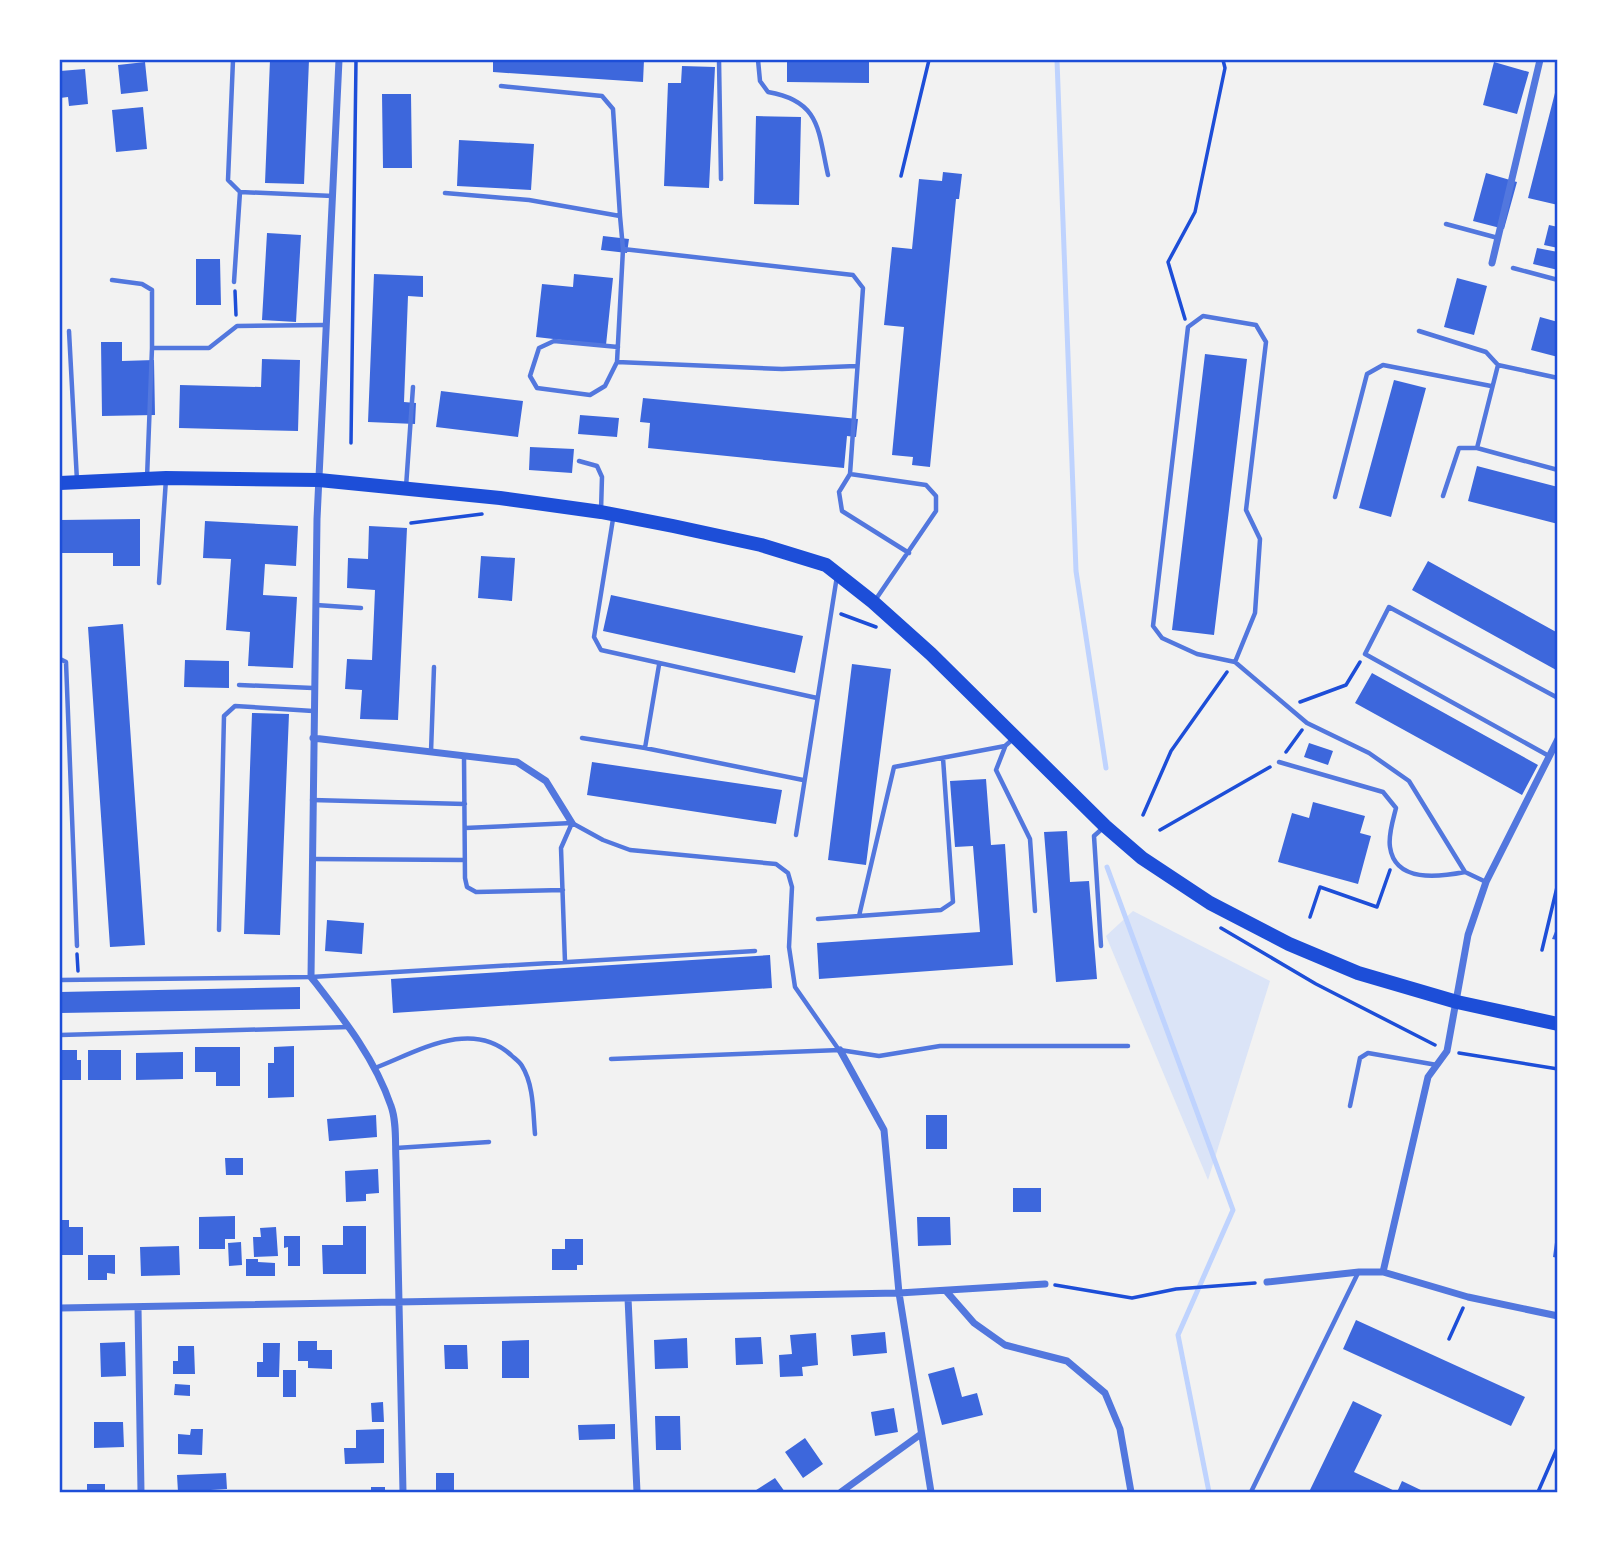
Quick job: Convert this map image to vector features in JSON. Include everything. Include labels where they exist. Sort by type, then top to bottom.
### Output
[{"type":"main road","points":[[60,483],[166,478],[319,480],[405,489],[607,513],[761,545],[825,565],[873,602],[931,654],[1010,742],[1105,826],[1142,858],[1210,903],[1289,944],[1358,973],[1457,1002],[1558,1022]]},
{"type":"street","points":[[339,60],[315,605],[311,977],[349,1027],[374,1069],[392,1108],[403,1493]]},
{"type":"street","points":[[1492,263],[1540,60]]},
{"type":"street","points":[[313,738],[517,762],[545,781],[572,823]]},
{"type":"street","points":[[1383,1272],[1428,1077],[1447,1051],[1468,935],[1486,882],[1558,739]]},
{"type":"street","points":[[840,1051],[884,1130],[899,1293],[932,1493]]},
{"type":"street","points":[[1267,1282],[1383,1272],[1468,1297],[1558,1316]]},
{"type":"street","points":[[60,1308],[899,1293],[1045,1284]]},
{"type":"street","points":[[946,1291],[974,1323],[1005,1345],[1067,1360],[1105,1393],[1119,1429],[1130,1493]]},
{"type":"street","points":[[628,1298],[637,1493]]},
{"type":"street","points":[[138,1307],[141,1493]]},
{"type":"street","points":[[841,1493],[921,1434]]},
{"type":"lane","points":[[233,60],[228,180],[240,192],[333,196]]},
{"type":"lane","points":[[719,60],[721,179]]},
{"type":"lane","points":[[758,60],[760,81],[768,92],[795,100],[817,122],[828,175]]},
{"type":"lane","points":[[501,86],[602,96],[613,109],[623,249],[618,347],[617,362],[606,386],[590,395],[537,388],[530,376],[539,348],[554,341],[618,347]]},
{"type":"lane","points":[[234,282],[240,192]]},
{"type":"lane","points":[[445,193],[529,200],[620,216]]},
{"type":"lane","points":[[1446,224],[1499,238]]},
{"type":"lane","points":[[623,249],[853,275],[863,288],[850,474],[839,492],[842,511],[909,553]]},
{"type":"lane","points":[[1513,268],[1558,280]]},
{"type":"lane","points":[[112,280],[142,284],[152,290],[147,479]]},
{"type":"lane","points":[[1235,662],[1255,613],[1260,539],[1246,510],[1266,342],[1256,325],[1203,316],[1188,327],[1153,626],[1162,638],[1197,654],[1235,662],[1307,723],[1369,753],[1409,781],[1465,872],[1486,882]]},
{"type":"lane","points":[[152,348],[209,348],[237,326],[326,326]]},
{"type":"lane","points":[[69,331],[77,482]]},
{"type":"lane","points":[[1419,331],[1486,352],[1498,365],[1558,378]]},
{"type":"lane","points":[[617,362],[782,369],[856,366]]},
{"type":"lane","points":[[1335,498],[1367,374],[1383,365],[1491,386]]},
{"type":"lane","points":[[1477,448],[1498,365]]},
{"type":"lane","points":[[405,489],[413,387]]},
{"type":"lane","points":[[1443,496],[1459,448],[1477,448],[1558,470]]},
{"type":"lane","points":[[579,461],[597,466],[602,477],[607,513],[594,637],[601,650],[817,698]]},
{"type":"lane","points":[[850,474],[926,485],[936,496],[936,511],[873,602]]},
{"type":"lane","points":[[159,583],[166,478]]},
{"type":"lane","points":[[796,835],[838,573]]},
{"type":"lane","points":[[315,605],[361,608]]},
{"type":"lane","points":[[1549,756],[1365,654],[1389,607],[1558,698]]},
{"type":"lane","points":[[60,659],[66,663],[76,946]]},
{"type":"lane","points":[[645,748],[659,665]]},
{"type":"lane","points":[[431,752],[434,667]]},
{"type":"lane","points":[[239,685],[313,688]]},
{"type":"lane","points":[[219,930],[224,716],[235,706],[313,711]]},
{"type":"lane","points":[[582,738],[803,780]]},
{"type":"lane","points":[[859,916],[894,767],[1010,742]]},
{"type":"lane","points":[[1010,742],[996,770],[1030,839],[1035,911]]},
{"type":"lane","points":[[464,756],[467,887],[476,892],[563,890]]},
{"type":"lane","points":[[818,919],[940,911],[953,902],[943,758]]},
{"type":"lane","points":[[1279,762],[1384,792],[1395,808],[1390,844],[1393,860],[1410,873],[1436,877],[1465,872]]},
{"type":"lane","points":[[312,800],[465,804]]},
{"type":"lane","points":[[465,828],[572,823],[603,840],[630,850],[776,864],[788,873],[792,887],[789,947],[795,987],[840,1051]]},
{"type":"lane","points":[[565,962],[561,848],[572,823]]},
{"type":"lane","points":[[1101,946],[1094,836],[1105,826]]},
{"type":"lane","points":[[312,859],[465,860]]},
{"type":"lane","points":[[60,980],[311,977],[755,951]]},
{"type":"lane","points":[[60,1035],[349,1027]]},
{"type":"lane","points":[[374,1069],[446,1040],[472,1037],[500,1045],[522,1065],[531,1092],[535,1135]]},
{"type":"lane","points":[[611,1059],[840,1051],[879,1056],[940,1046],[1128,1046]]},
{"type":"lane","points":[[1350,1107],[1360,1058],[1368,1053],[1437,1065]]},
{"type":"lane","points":[[395,1149],[489,1142]]},
{"type":"lane","points":[[1251,1493],[1359,1272]]},
{"type":"path","points":[[351,443],[356,60]]},
{"type":"path","points":[[901,176],[929,60]]},
{"type":"path","points":[[1188,327],[1168,262],[1195,212],[1225,68],[1223,60]]},
{"type":"path","points":[[234,282],[237,326]]},
{"type":"path","points":[[411,523],[486,513]]},
{"type":"path","points":[[1287,707],[1346,685],[1365,654]]},
{"type":"path","points":[[1143,815],[1171,751],[1235,662]]},
{"type":"path","points":[[1160,830],[1279,762],[1307,723]]},
{"type":"path","points":[[1310,917],[1320,887],[1377,907],[1393,860]]},
{"type":"path","points":[[1542,950],[1558,883]]},
{"type":"path","points":[[76,946],[79,980]]},
{"type":"path","points":[[1447,1051],[1558,1069]]},
{"type":"path","points":[[1045,1284],[1132,1298],[1176,1289],[1267,1282]]},
{"type":"path","points":[[1449,1339],[1468,1297]]},
{"type":"path","points":[[1538,1493],[1558,1446]]},
{"type":"shaded area","points":[[1133,911],[1270,981],[1208,1180],[1106,936]]},
{"type":"building","points":[[270,60],[309,60],[304,184],[265,183]]},
{"type":"building","points":[[493,60],[644,60],[643,82],[493,72]]},
{"type":"building","points":[[787,60],[869,60],[869,83],[787,82]]},
{"type":"building","points":[[145,62],[148,91],[121,94],[118,65]]},
{"type":"building","points":[[1494,62],[1529,72],[1517,114],[1483,105]]},
{"type":"building","points":[[682,66],[715,67],[709,188],[664,186],[668,83],[681,83]]},
{"type":"building","points":[[85,69],[88,104],[69,106],[68,97],[60,98],[60,71]]},
{"type":"building","points":[[1558,85],[1558,205],[1528,198]]},
{"type":"building","points":[[382,94],[411,94],[412,168],[383,168]]},
{"type":"building","points":[[143,107],[147,149],[116,152],[112,110]]},
{"type":"building","points":[[756,116],[801,117],[799,205],[754,204]]},
{"type":"building","points":[[459,140],[534,144],[531,190],[457,186]]},
{"type":"building","points":[[943,172],[962,174],[959,199],[956,199],[930,467],[912,465],[913,457],[892,455],[904,327],[884,325],[892,247],[912,249],[919,179],[942,181]]},
{"type":"building","points":[[1486,173],[1517,182],[1504,229],[1473,221]]},
{"type":"building","points":[[1549,225],[1558,227],[1558,248],[1544,245]]},
{"type":"building","points":[[267,233],[301,235],[296,322],[262,320]]},
{"type":"building","points":[[603,236],[629,239],[627,253],[601,250]]},
{"type":"building","points":[[1537,248],[1558,252],[1558,270],[1533,264]]},
{"type":"building","points":[[196,259],[220,259],[221,305],[196,305]]},
{"type":"building","points":[[374,274],[423,276],[423,297],[408,296],[404,402],[416,403],[415,424],[368,422]]},
{"type":"building","points":[[574,274],[613,278],[606,345],[536,337],[542,284],[573,287]]},
{"type":"building","points":[[1457,278],[1487,286],[1474,335],[1444,327]]},
{"type":"building","points":[[1540,317],[1558,322],[1558,357],[1531,350]]},
{"type":"building","points":[[101,342],[122,342],[122,361],[154,360],[155,415],[102,416]]},
{"type":"building","points":[[1205,354],[1247,359],[1214,635],[1172,630]]},
{"type":"building","points":[[262,359],[300,360],[298,431],[179,428],[180,385],[261,387]]},
{"type":"building","points":[[1394,380],[1426,388],[1391,517],[1359,508]]},
{"type":"building","points":[[441,391],[523,401],[518,437],[436,427]]},
{"type":"building","points":[[643,398],[858,419],[856,437],[847,436],[844,468],[648,448],[650,423],[640,422]]},
{"type":"building","points":[[580,415],[619,418],[617,437],[578,434]]},
{"type":"building","points":[[530,447],[574,449],[572,473],[529,470]]},
{"type":"building","points":[[1477,466],[1558,487],[1558,524],[1468,501]]},
{"type":"building","points":[[140,519],[140,566],[113,566],[113,553],[60,553],[60,520]]},
{"type":"building","points":[[205,521],[298,526],[296,566],[265,564],[263,595],[297,597],[293,668],[248,666],[250,632],[226,630],[231,559],[203,558]]},
{"type":"building","points":[[369,526],[407,528],[398,720],[360,719],[362,690],[345,689],[347,659],[372,660],[375,590],[347,588],[348,558],[368,559]]},
{"type":"building","points":[[481,556],[515,558],[512,601],[478,598]]},
{"type":"building","points":[[1428,561],[1558,633],[1558,671],[1412,590]]},
{"type":"building","points":[[611,595],[803,636],[795,673],[603,631]]},
{"type":"building","points":[[123,624],[145,945],[110,947],[88,627]]},
{"type":"building","points":[[185,660],[229,661],[229,688],[184,687]]},
{"type":"building","points":[[852,664],[891,669],[866,865],[828,860]]},
{"type":"building","points":[[1372,673],[1538,765],[1522,795],[1355,703]]},
{"type":"building","points":[[252,713],[289,714],[280,935],[244,934]]},
{"type":"building","points":[[1309,743],[1333,751],[1328,765],[1304,757]]},
{"type":"building","points":[[592,762],[782,790],[776,824],[587,795]]},
{"type":"building","points":[[986,779],[991,845],[1005,844],[1013,965],[819,979],[817,943],[980,932],[973,846],[955,847],[950,781]]},
{"type":"building","points":[[1313,802],[1365,816],[1360,833],[1371,836],[1358,884],[1278,862],[1292,813],[1309,818]]},
{"type":"building","points":[[1067,831],[1070,882],[1089,881],[1097,979],[1056,982],[1044,832]]},
{"type":"building","points":[[327,920],[364,923],[362,954],[325,951]]},
{"type":"building","points":[[1558,924],[1558,940],[1552,939]]},
{"type":"building","points":[[770,955],[772,988],[393,1013],[391,979]]},
{"type":"building","points":[[300,987],[300,1009],[60,1013],[60,992]]},
{"type":"building","points":[[294,1046],[294,1097],[268,1098],[268,1063],[274,1063],[274,1047]]},
{"type":"building","points":[[195,1047],[240,1047],[240,1086],[216,1086],[216,1072],[195,1072]]},
{"type":"building","points":[[60,1050],[77,1050],[77,1060],[81,1060],[81,1080],[60,1080]]},
{"type":"building","points":[[88,1050],[121,1050],[121,1080],[88,1080]]},
{"type":"building","points":[[183,1052],[183,1079],[136,1080],[136,1053]]},
{"type":"building","points":[[376,1115],[377,1137],[329,1141],[327,1119]]},
{"type":"building","points":[[926,1115],[947,1115],[947,1149],[926,1149]]},
{"type":"building","points":[[225,1158],[243,1158],[243,1175],[226,1175]]},
{"type":"building","points":[[378,1169],[379,1193],[366,1194],[366,1201],[346,1202],[345,1171]]},
{"type":"building","points":[[1013,1188],[1041,1188],[1041,1212],[1013,1212]]},
{"type":"building","points":[[235,1216],[235,1239],[225,1239],[225,1249],[199,1249],[199,1217]]},
{"type":"building","points":[[917,1217],[950,1217],[951,1245],[918,1246]]},
{"type":"building","points":[[60,1220],[69,1220],[69,1227],[83,1227],[83,1255],[60,1255]]},
{"type":"building","points":[[343,1226],[366,1226],[366,1274],[323,1274],[322,1245],[343,1245]]},
{"type":"building","points":[[276,1227],[278,1256],[254,1257],[253,1237],[261,1237],[260,1228]]},
{"type":"building","points":[[1556,1235],[1558,1236],[1558,1258],[1553,1257]]},
{"type":"building","points":[[284,1236],[300,1236],[300,1266],[288,1266],[288,1247],[284,1248]]},
{"type":"building","points":[[565,1239],[583,1239],[583,1265],[577,1265],[577,1270],[552,1270],[552,1249],[565,1249]]},
{"type":"building","points":[[241,1242],[242,1265],[229,1266],[228,1243]]},
{"type":"building","points":[[179,1246],[180,1275],[141,1276],[140,1247]]},
{"type":"building","points":[[88,1255],[115,1255],[115,1274],[107,1273],[107,1280],[88,1280]]},
{"type":"building","points":[[246,1259],[275,1263],[275,1276],[246,1276]]},
{"type":"building","points":[[1356,1320],[1525,1397],[1511,1426],[1343,1349]]},
{"type":"building","points":[[885,1332],[887,1353],[853,1356],[851,1335]]},
{"type":"building","points":[[816,1333],[818,1365],[802,1367],[803,1376],[780,1377],[779,1355],[792,1354],[790,1335]]},
{"type":"building","points":[[761,1337],[763,1364],[736,1365],[735,1338]]},
{"type":"building","points":[[687,1338],[688,1368],[655,1369],[654,1340]]},
{"type":"building","points":[[529,1340],[529,1378],[502,1378],[502,1341]]},
{"type":"building","points":[[298,1341],[317,1341],[317,1350],[332,1350],[332,1369],[308,1368],[308,1361],[298,1361]]},
{"type":"building","points":[[125,1342],[126,1376],[101,1377],[100,1343]]},
{"type":"building","points":[[263,1343],[280,1343],[279,1377],[257,1377],[257,1362],[263,1362]]},
{"type":"building","points":[[444,1345],[467,1345],[468,1369],[445,1369]]},
{"type":"building","points":[[178,1346],[194,1346],[195,1374],[173,1374],[173,1361],[178,1361]]},
{"type":"building","points":[[954,1367],[962,1397],[977,1393],[983,1415],[942,1425],[928,1374]]},
{"type":"building","points":[[283,1370],[296,1370],[296,1397],[283,1397]]},
{"type":"building","points":[[175,1384],[190,1385],[190,1396],[174,1395]]},
{"type":"building","points":[[1353,1401],[1382,1415],[1354,1472],[1397,1492],[1309,1492]]},
{"type":"building","points":[[383,1402],[384,1422],[372,1422],[371,1403]]},
{"type":"building","points":[[894,1408],[898,1432],[875,1436],[871,1412]]},
{"type":"building","points":[[655,1416],[680,1416],[681,1450],[656,1450]]},
{"type":"building","points":[[94,1422],[123,1422],[124,1447],[94,1448]]},
{"type":"building","points":[[615,1424],[615,1439],[579,1440],[578,1425]]},
{"type":"building","points":[[191,1429],[203,1429],[202,1455],[178,1454],[178,1434],[190,1435]]},
{"type":"building","points":[[384,1429],[384,1463],[345,1464],[344,1448],[356,1448],[356,1430]]},
{"type":"building","points":[[805,1438],[823,1464],[803,1478],[785,1452]]},
{"type":"building","points":[[226,1473],[227,1489],[178,1492],[177,1475]]},
{"type":"building","points":[[436,1473],[454,1473],[454,1492],[436,1492]]},
{"type":"building","points":[[775,1478],[785,1492],[753,1492]]},
{"type":"building","points":[[1402,1481],[1425,1492],[1397,1492]]},
{"type":"building","points":[[87,1484],[105,1484],[105,1490],[130,1492],[87,1492]]},
{"type":"building","points":[[371,1487],[385,1487],[385,1492],[371,1492]]},
{"type":"waterway","points":[[1057,60],[1076,571],[1106,768]]},
{"type":"waterway","points":[[1107,867],[1233,1210],[1178,1335],[1209,1492]]}]
